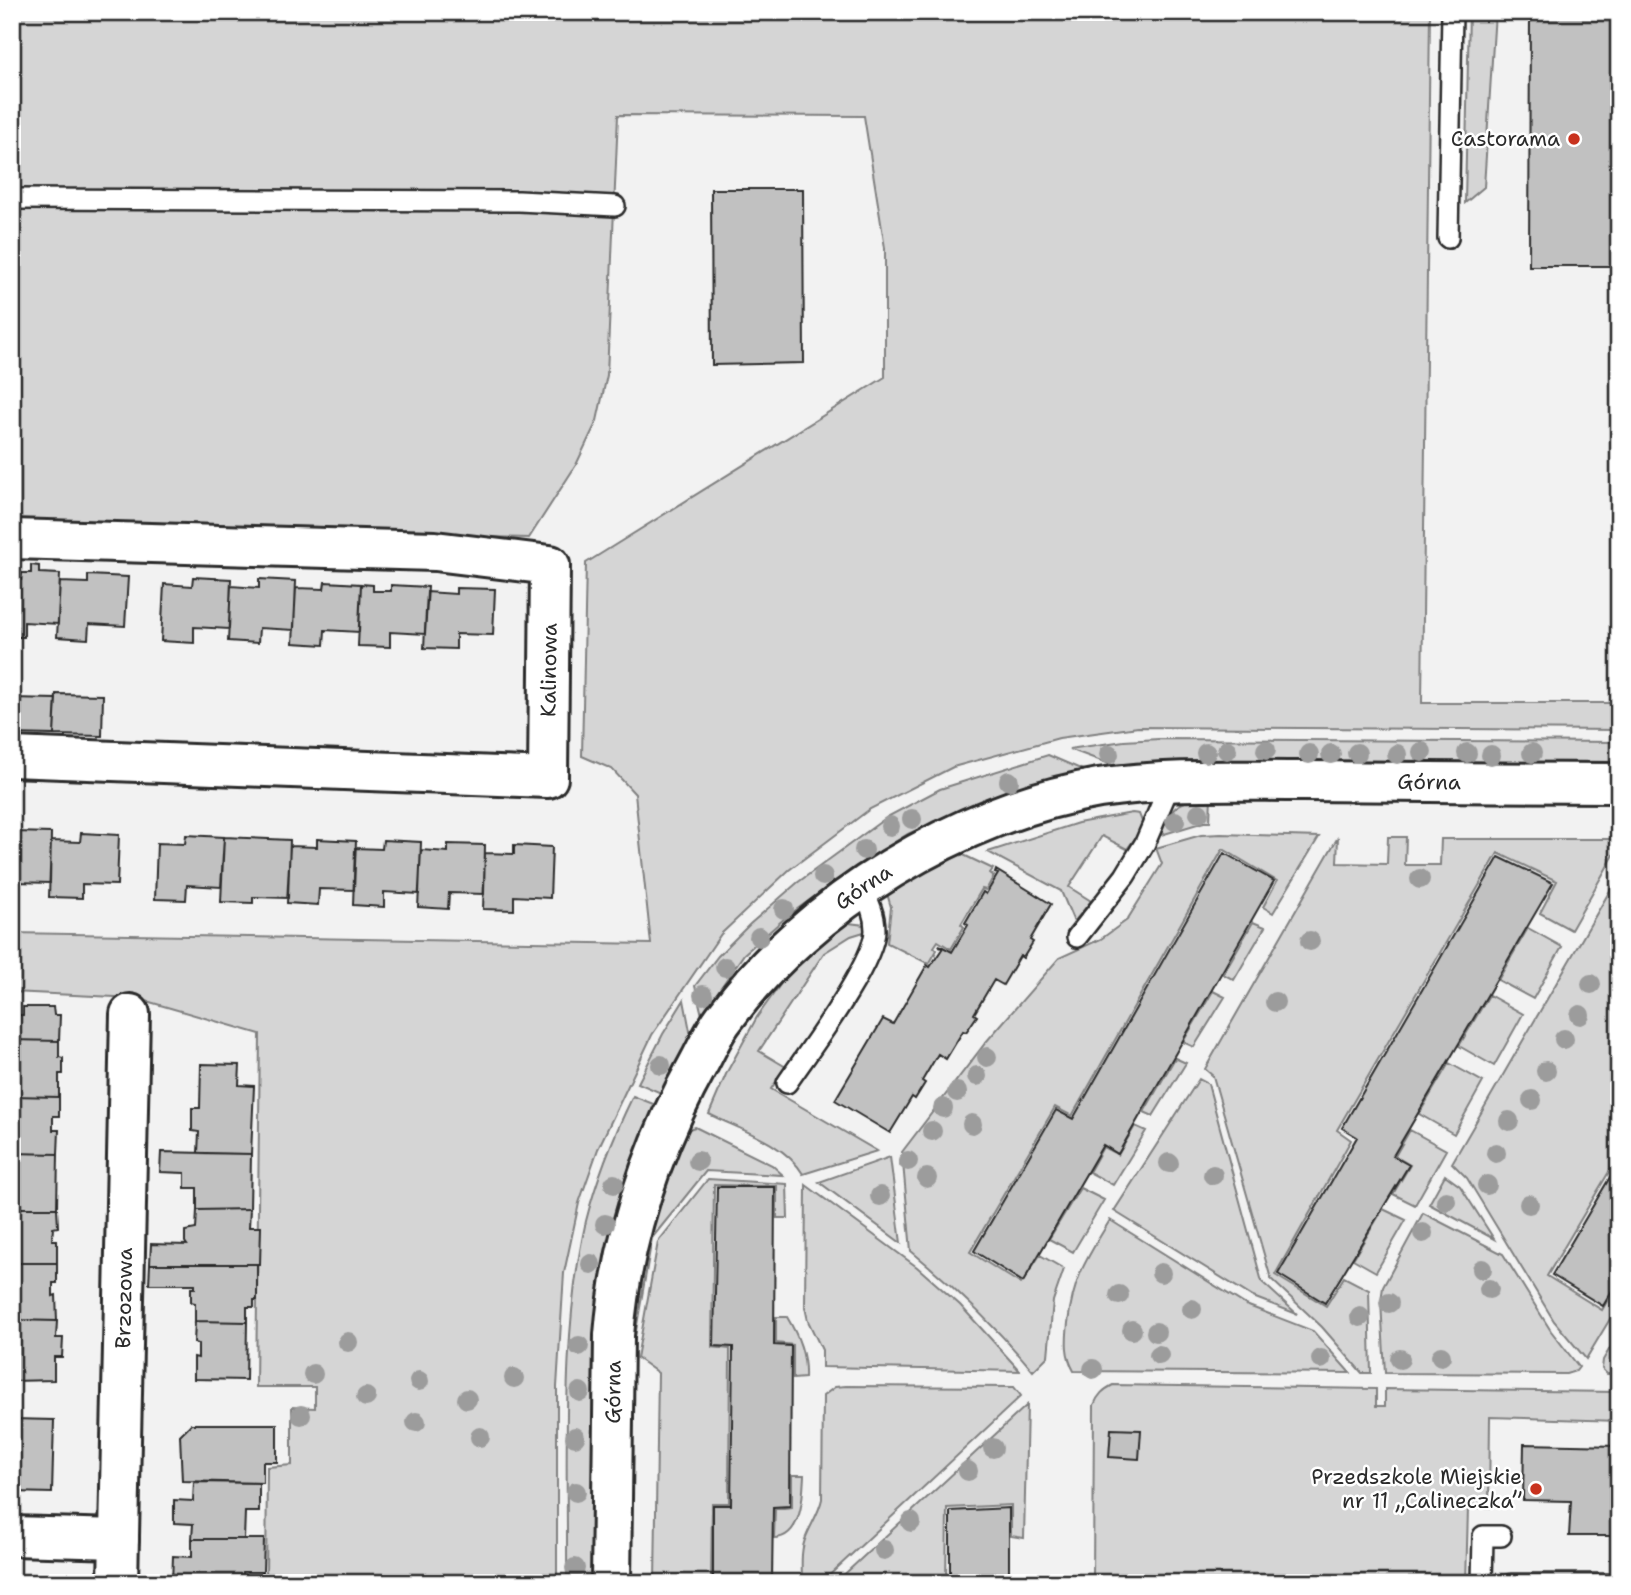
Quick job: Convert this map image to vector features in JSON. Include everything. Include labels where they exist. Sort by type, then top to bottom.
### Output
[{"type":"street","name":"Kalinowa","points":[[12,539],[435,551],[550,565],[548,778],[12,757]]},
{"type":"street","name":"Górna","points":[[611,1583],[614,1335],[617,1298],[628,1242],[657,1149],[674,1108],[723,1018],[758,975],[809,927],[927,848],[1004,813],[1053,798],[1097,789],[1171,782],[1619,783]]},
{"type":"street","name":"Brzozowa","points":[[118,1583],[130,1014]]},
{"type":"street","points":[[12,1536],[119,1539]]},
{"type":"lane","points":[[1448,238],[1452,12]]},
{"type":"lane","points":[[12,200],[519,201],[615,206]]},
{"type":"lane","points":[[1077,937],[1125,876],[1145,843],[1171,782]]},
{"type":"lane","points":[[787,1083],[866,964],[876,932],[873,909],[862,889]]},
{"type":"lane","points":[[1482,1583],[1483,1536],[1502,1536]]},
{"type":"shaded area","points":[[12,12],[1430,12],[1422,703],[1619,703],[1619,730],[1138,727],[1059,738],[953,767],[870,809],[789,870],[721,934],[652,1035],[598,1149],[579,1203],[564,1273],[557,1387],[557,1583],[266,1583],[267,1467],[292,1465],[292,1407],[315,1408],[315,1387],[256,1387],[260,1034],[136,998],[12,992],[12,933],[651,944],[635,794],[612,769],[582,756],[586,563],[885,377],[885,248],[864,116],[618,115],[607,375],[597,421],[576,465],[529,538],[12,525]]},
{"type":"shaded area","points":[[1469,12],[1495,12],[1484,187],[1465,203]]},
{"type":"shaded area","points":[[1159,739],[1619,742],[1619,766],[1177,761],[1112,765],[1069,749]]},
{"type":"shaded area","points":[[1048,755],[1083,770],[1025,786],[966,808],[908,834],[856,866],[785,918],[744,954],[702,1015],[695,986],[718,956],[797,883],[887,817],[940,789]]},
{"type":"shaded area","points":[[1211,796],[1210,822],[1161,835],[1169,816],[1178,805],[1192,799]]},
{"type":"shaded area","points":[[1139,814],[1143,824],[1127,849],[1102,836],[1069,887],[1091,901],[1074,922],[1061,891],[988,852],[1078,823]]},
{"type":"shaded area","points":[[1201,835],[1319,837],[1273,913],[1263,907],[1277,881],[1223,849],[1072,1116],[1055,1107],[970,1252],[1021,1284],[1040,1255],[1064,1269],[1053,1301],[1048,1356],[1033,1371],[975,1308],[911,1251],[902,1152],[986,1042],[1059,958],[1101,939],[1127,920],[1162,864],[1156,848]]},
{"type":"shaded area","points":[[1338,837],[1337,863],[1387,864],[1388,837],[1406,837],[1405,865],[1440,865],[1441,839],[1619,839],[1619,846],[1571,930],[1540,913],[1557,881],[1498,853],[1337,1130],[1351,1140],[1275,1275],[1326,1306],[1344,1277],[1369,1290],[1371,1373],[1362,1373],[1322,1327],[1271,1279],[1213,1076],[1205,1069]]},
{"type":"shaded area","points":[[953,850],[993,869],[990,873],[994,876],[986,890],[982,889],[961,924],[964,927],[951,949],[938,941],[934,947],[937,950],[929,964],[887,943],[891,907],[885,887]]},
{"type":"shaded area","points":[[1619,875],[1619,1121],[1613,1132],[1619,1135],[1619,1155],[1547,1276],[1602,1310],[1619,1281],[1619,1304],[1586,1359],[1554,1321],[1467,1178],[1452,1163]]},
{"type":"shaded area","points":[[1253,922],[1265,927],[1234,980],[1223,974]]},
{"type":"shaded area","points":[[849,923],[864,925],[864,932],[851,936],[824,953],[759,1051],[786,1067],[771,1089],[877,1151],[803,1174],[785,1153],[773,1145],[709,1114],[727,1072],[757,1017],[795,964],[834,927]]},
{"type":"shaded area","points":[[1528,928],[1562,947],[1533,999],[1498,980]]},
{"type":"shaded area","points":[[1213,991],[1225,997],[1194,1047],[1183,1042]]},
{"type":"shaded area","points":[[1489,995],[1523,1014],[1494,1066],[1459,1046]]},
{"type":"shaded area","points":[[684,1000],[691,1036],[661,1093],[638,1083]]},
{"type":"shaded area","points":[[1175,1058],[1186,1063],[1153,1116],[1144,1112]]},
{"type":"shaded area","points":[[1449,1063],[1483,1082],[1454,1134],[1419,1114]]},
{"type":"shaded area","points":[[1199,1079],[1208,1084],[1262,1282],[1297,1314],[1253,1297],[1114,1211]]},
{"type":"shaded area","points":[[633,1096],[656,1105],[629,1170],[605,1269],[593,1347],[592,1583],[567,1583],[567,1400],[572,1309],[578,1264],[595,1188]]},
{"type":"shaded area","points":[[1135,1126],[1146,1131],[1113,1185],[1089,1172],[1103,1147],[1118,1155]]},
{"type":"shaded area","points":[[695,1127],[772,1165],[783,1175],[706,1171],[652,1238],[632,1354],[636,1297],[647,1241],[663,1185],[683,1131]]},
{"type":"shaded area","points":[[1410,1130],[1446,1150],[1415,1205],[1393,1194],[1410,1165],[1395,1156]]},
{"type":"shaded area","points":[[890,1157],[901,1243],[819,1182]]},
{"type":"shaded area","points":[[1445,1175],[1460,1186],[1494,1239],[1429,1204]]},
{"type":"shaded area","points":[[708,1179],[787,1184],[788,1218],[777,1218],[777,1186],[714,1185],[712,1347],[730,1349],[729,1503],[712,1503],[711,1583],[655,1583],[658,1373],[637,1358],[658,1242]]},
{"type":"shaded area","points":[[806,1185],[917,1267],[960,1305],[1020,1371],[822,1367],[822,1350],[808,1321],[805,1307]]},
{"type":"shaded area","points":[[1080,1188],[1104,1200],[1073,1252],[1049,1239]]},
{"type":"shaded area","points":[[1383,1209],[1406,1220],[1376,1272],[1353,1259]]},
{"type":"shaded area","points":[[1423,1213],[1503,1254],[1551,1331],[1579,1367],[1576,1371],[1566,1374],[1385,1373],[1381,1301],[1383,1287]]},
{"type":"shaded area","points":[[1110,1220],[1246,1305],[1313,1331],[1350,1373],[1074,1371],[1067,1342],[1073,1293],[1088,1257]]},
{"type":"shaded area","points":[[776,1317],[787,1317],[795,1332],[803,1354],[805,1378],[793,1379],[793,1345],[776,1343]]},
{"type":"shaded area","points":[[1619,1333],[1619,1374],[1607,1374],[1602,1369],[1603,1360]]},
{"type":"shaded area","points":[[1113,1385],[1376,1389],[1376,1406],[1385,1406],[1385,1389],[1619,1392],[1619,1421],[1490,1417],[1489,1508],[1468,1508],[1466,1583],[1093,1583],[1094,1405],[1101,1393]]},
{"type":"shaded area","points":[[835,1387],[1014,1387],[1021,1396],[821,1583],[802,1583],[804,1542],[822,1499],[823,1396]]},
{"type":"shaded area","points":[[1027,1405],[1024,1538],[1011,1536],[1011,1505],[947,1508],[946,1583],[835,1583]]},
{"type":"shaded area","points":[[792,1475],[804,1475],[799,1514],[790,1531],[774,1538],[775,1509],[792,1507]]},
{"type":"shaded area","points":[[1511,1573],[1619,1573],[1619,1583],[1497,1583],[1502,1576]]},
{"type":"building","name":"Castorama","points":[[1530,12],[1619,12],[1619,484],[1614,484],[1615,266],[1529,266]]},
{"type":"building","points":[[711,189],[803,189],[804,363],[712,365]]},
{"type":"building","points":[[31,565],[39,566],[39,573],[60,574],[58,624],[24,622],[24,637],[12,637],[12,580],[21,580],[22,573],[31,573]]},
{"type":"building","points":[[88,575],[128,577],[125,626],[89,624],[88,639],[57,637],[60,582],[88,583]]},
{"type":"building","points":[[193,577],[231,579],[229,629],[194,627],[194,643],[161,641],[164,584],[192,586]]},
{"type":"building","points":[[259,579],[296,581],[294,630],[259,628],[258,643],[228,641],[231,586],[259,588]]},
{"type":"building","points":[[325,582],[361,584],[359,632],[325,630],[324,645],[293,643],[296,588],[324,589]]},
{"type":"building","points":[[361,584],[373,585],[373,591],[391,591],[391,585],[428,587],[425,634],[390,632],[390,647],[358,646]]},
{"type":"building","points":[[456,588],[495,589],[493,635],[456,634],[456,649],[424,648],[427,592],[456,594]]},
{"type":"building","points":[[56,694],[103,695],[102,736],[54,735]]},
{"type":"building","points":[[12,698],[56,699],[54,735],[12,734]]},
{"type":"building","points":[[15,832],[51,833],[50,883],[16,882],[15,896],[12,896],[12,840],[15,840]]},
{"type":"building","points":[[81,833],[119,835],[117,885],[82,884],[82,898],[49,897],[51,841],[80,842]]},
{"type":"building","points":[[186,835],[224,837],[221,887],[187,885],[186,900],[155,899],[157,843],[185,844]]},
{"type":"building","points":[[224,837],[290,840],[288,898],[253,897],[253,903],[221,902]]},
{"type":"building","points":[[317,839],[356,841],[354,890],[319,889],[318,905],[287,903],[290,846],[317,847]]},
{"type":"building","points":[[383,840],[421,842],[419,894],[384,892],[384,907],[353,905],[355,848],[382,849]]},
{"type":"building","points":[[448,844],[485,845],[484,894],[449,893],[448,909],[418,907],[421,850],[448,852]]},
{"type":"building","points":[[514,845],[552,847],[550,898],[514,896],[514,910],[483,909],[485,853],[514,854]]},
{"type":"building","points":[[1224,853],[1274,881],[1118,1154],[1103,1145],[1023,1282],[974,1251],[1056,1110],[1073,1119]]},
{"type":"building","points":[[1499,857],[1553,883],[1393,1156],[1409,1165],[1325,1303],[1278,1274],[1357,1137],[1342,1128]]},
{"type":"building","points":[[996,870],[1051,904],[1023,958],[1020,956],[1003,985],[994,980],[974,1014],[977,1016],[966,1032],[963,1031],[946,1059],[938,1054],[922,1081],[925,1083],[915,1099],[912,1097],[890,1133],[835,1100],[883,1019],[893,1024],[927,965],[930,967],[942,949],[939,945],[952,952],[983,892],[986,894],[998,874],[995,873]]},
{"type":"building","points":[[23,1007],[53,1007],[54,1015],[60,1015],[59,1041],[12,1040],[12,1015],[23,1015]]},
{"type":"building","points":[[12,1040],[59,1041],[63,1074],[59,1074],[59,1097],[12,1096]]},
{"type":"building","points":[[201,1064],[240,1065],[239,1085],[254,1086],[251,1154],[198,1153],[199,1132],[192,1131],[192,1108],[200,1108]]},
{"type":"building","points":[[12,1096],[59,1097],[59,1116],[53,1116],[53,1130],[59,1130],[58,1154],[12,1153]]},
{"type":"building","points":[[161,1152],[251,1154],[250,1209],[197,1210],[197,1188],[185,1188],[185,1173],[160,1172]]},
{"type":"building","points":[[12,1153],[58,1154],[57,1208],[12,1208]]},
{"type":"building","points":[[1619,1162],[1619,1279],[1603,1306],[1552,1275]]},
{"type":"building","points":[[717,1187],[775,1187],[774,1345],[791,1346],[790,1506],[773,1507],[772,1583],[713,1583],[713,1505],[731,1505],[733,1347],[714,1346]]},
{"type":"building","points":[[12,1208],[57,1208],[58,1227],[53,1228],[52,1240],[57,1240],[57,1263],[12,1263]]},
{"type":"building","points":[[250,1209],[249,1227],[261,1227],[260,1264],[150,1264],[151,1244],[187,1245],[185,1231],[196,1229],[197,1210]]},
{"type":"building","points":[[12,1263],[57,1263],[57,1283],[53,1283],[53,1296],[56,1295],[57,1321],[12,1320]]},
{"type":"building","points":[[150,1264],[257,1264],[257,1300],[254,1300],[254,1307],[247,1307],[247,1322],[195,1321],[195,1303],[191,1302],[191,1288],[195,1288],[195,1284],[149,1284]]},
{"type":"building","points":[[12,1320],[57,1321],[56,1338],[63,1338],[62,1357],[54,1357],[54,1380],[12,1381]]},
{"type":"building","points":[[195,1321],[247,1322],[246,1380],[194,1379],[194,1357],[198,1358],[198,1344],[194,1343]]},
{"type":"building","points":[[12,1419],[54,1420],[52,1493],[12,1492]]},
{"type":"building","points":[[191,1424],[277,1424],[277,1462],[263,1462],[263,1483],[182,1481],[180,1435]]},
{"type":"building","points":[[1111,1429],[1141,1430],[1139,1459],[1109,1457]]},
{"type":"building","points":[[1524,1444],[1619,1446],[1619,1536],[1569,1536],[1571,1501],[1523,1500]]},
{"type":"building","points":[[194,1482],[259,1483],[259,1512],[245,1512],[244,1539],[192,1539],[193,1524],[174,1523],[174,1500],[193,1501]]},
{"type":"building","points":[[1009,1508],[1009,1583],[950,1583],[950,1511]]},
{"type":"building","points":[[192,1539],[264,1539],[263,1572],[243,1572],[243,1583],[172,1583],[173,1556],[192,1557]]},
{"type":"place","name":"Castorama","points":[[1574,139]]},
{"type":"place","name":"Przedszkole Miejskie nr 11 „Calineczka”","points":[[1536,1489]]}]
